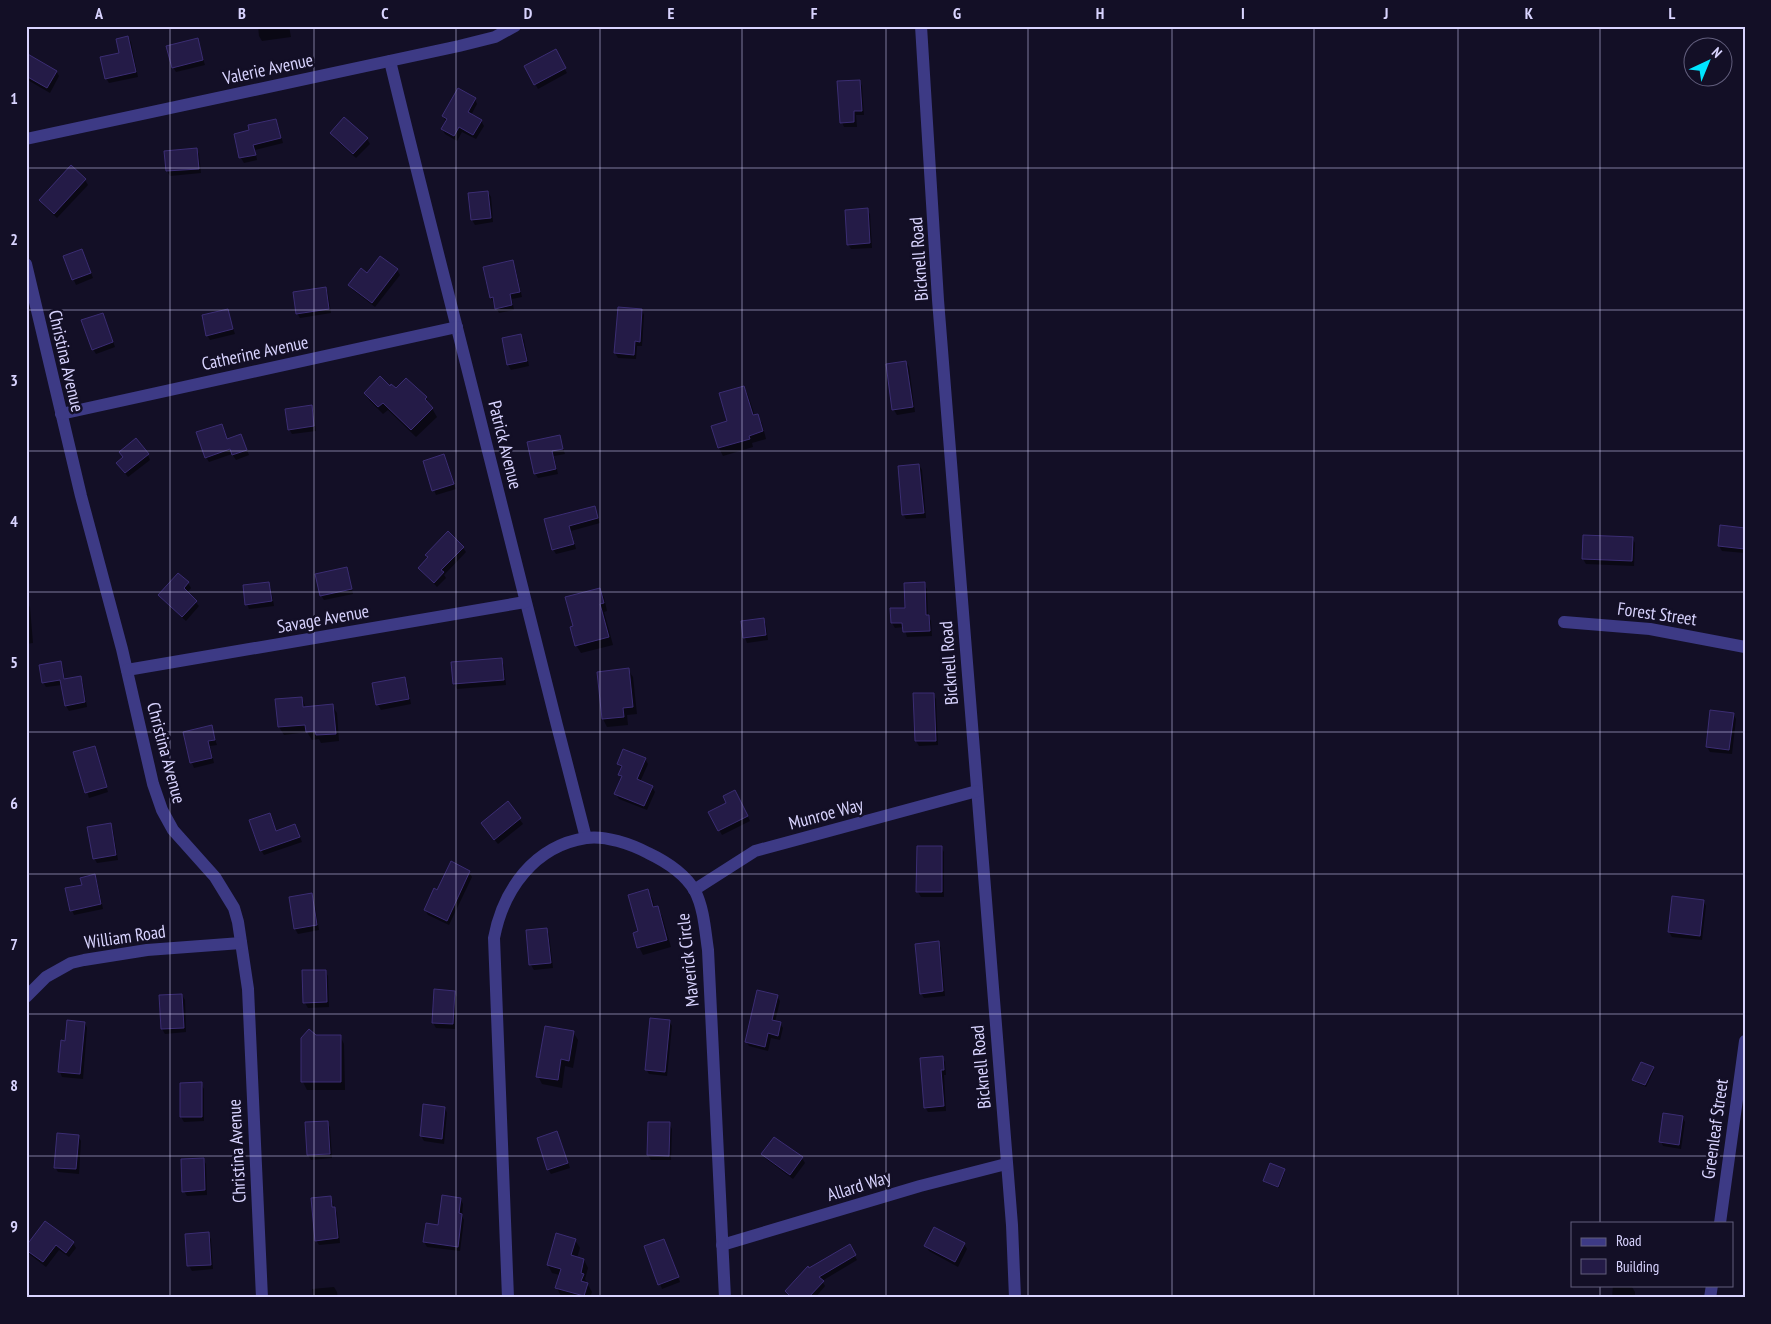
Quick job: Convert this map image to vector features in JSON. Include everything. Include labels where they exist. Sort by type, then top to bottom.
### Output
[{"type":"street","name":"Valerie Avenue","points":[[26,140],[390,61],[494,36],[515,26]]},
{"type":"street","name":"Bicknell Road","points":[[922,26],[938,300],[1012,1225],[1015,1298]]},
{"type":"street","name":"Patrick Avenue","points":[[390,61],[586,838]]},
{"type":"street","name":"Christina Avenue","points":[[26,264],[61,414],[127,670],[153,784],[162,810],[173,830],[204,863],[226,893],[234,908],[248,989],[262,1298]]},
{"type":"street","name":"Catherine Avenue","points":[[61,414],[456,327]]},
{"type":"street","name":"Savage Avenue","points":[[127,670],[525,602]]},
{"type":"street","name":"Forest Street","points":[[1564,622],[1650,629],[1745,647]]},
{"type":"street","name":"Munroe Way","points":[[694,890],[755,852],[977,791]]},
{"type":"street","name":"Maverick Circle","points":[[508,1298],[494,938],[504,902],[522,875],[549,852],[563,845],[586,838],[601,838],[639,848],[656,857],[685,878],[694,890],[700,905],[708,950],[725,1298]]},
{"type":"street","name":"William Road","points":[[26,997],[46,976],[71,963],[147,950],[241,943]]},
{"type":"street","name":"Greenleaf Street","points":[[1720,1222],[1745,1041]]},
{"type":"street","name":"Allard Way","points":[[722,1245],[920,1186],[1006,1164]]},
{"type":"building","points":[[128,36],[136,72],[105,79],[100,57],[119,53],[116,39]]},
{"type":"building","points":[[198,38],[203,60],[172,68],[166,46]]},
{"type":"building","points":[[556,49],[566,68],[534,85],[524,66]]},
{"type":"building","points":[[26,53],[57,71],[47,88],[26,76]]},
{"type":"building","points":[[860,80],[862,111],[854,111],[854,122],[840,123],[837,81]]},
{"type":"building","points":[[458,88],[476,98],[468,112],[482,120],[473,135],[459,127],[454,136],[441,129],[447,119],[442,116]]},
{"type":"building","points":[[344,117],[368,138],[353,154],[330,133]]},
{"type":"building","points":[[276,119],[281,138],[253,145],[256,155],[239,158],[234,134],[249,130],[248,125]]},
{"type":"building","points":[[197,148],[199,169],[166,171],[164,151]]},
{"type":"building","points":[[71,165],[86,179],[54,214],[39,200]]},
{"type":"building","points":[[488,191],[491,218],[471,220],[468,193]]},
{"type":"building","points":[[868,208],[870,243],[847,245],[845,210]]},
{"type":"building","points":[[82,249],[91,273],[72,280],[63,256]]},
{"type":"building","points":[[380,256],[398,269],[372,303],[348,285],[361,268],[367,273]]},
{"type":"building","points":[[513,260],[520,292],[510,294],[512,305],[495,309],[493,297],[490,298],[483,267]]},
{"type":"building","points":[[326,287],[329,309],[296,314],[293,292]]},
{"type":"building","points":[[618,307],[642,309],[640,342],[635,341],[634,355],[614,353]]},
{"type":"building","points":[[228,309],[233,329],[206,336],[202,315]]},
{"type":"building","points":[[103,313],[113,342],[92,350],[81,320]]},
{"type":"building","points":[[521,334],[527,361],[507,365],[502,338]]},
{"type":"building","points":[[906,361],[913,407],[892,410],[886,364]]},
{"type":"building","points":[[380,376],[390,386],[391,384],[396,388],[406,378],[427,397],[425,399],[433,408],[411,430],[383,403],[378,407],[364,393]]},
{"type":"building","points":[[744,386],[753,415],[758,414],[763,431],[749,436],[750,439],[718,448],[711,426],[727,421],[719,393]]},
{"type":"building","points":[[312,405],[314,426],[288,430],[285,409]]},
{"type":"building","points":[[222,424],[227,439],[241,434],[247,450],[232,455],[230,449],[205,458],[196,432]]},
{"type":"building","points":[[560,435],[563,449],[552,451],[556,469],[534,474],[527,442]]},
{"type":"building","points":[[136,438],[149,454],[125,473],[116,463],[123,457],[119,452]]},
{"type":"building","points":[[444,454],[454,484],[432,491],[423,461]]},
{"type":"building","points":[[919,464],[924,513],[902,515],[898,466]]},
{"type":"building","points":[[595,506],[598,518],[569,526],[574,544],[552,550],[544,519]]},
{"type":"building","points":[[1720,525],[1745,528],[1745,549],[1718,546]]},
{"type":"building","points":[[448,531],[464,547],[441,570],[444,572],[434,583],[418,568],[428,557],[425,555]]},
{"type":"building","points":[[1583,535],[1633,537],[1632,561],[1582,559]]},
{"type":"building","points":[[347,567],[352,589],[320,596],[315,574]]},
{"type":"building","points":[[178,573],[189,582],[184,588],[197,601],[182,617],[158,595]]},
{"type":"building","points":[[269,582],[272,601],[245,605],[243,585]]},
{"type":"building","points":[[925,582],[926,615],[929,615],[930,631],[903,632],[902,623],[891,623],[890,608],[905,608],[904,583]]},
{"type":"building","points":[[600,588],[604,603],[600,604],[609,637],[575,646],[570,627],[573,626],[565,597]]},
{"type":"building","points":[[764,618],[766,635],[743,638],[741,621]]},
{"type":"building","points":[[502,658],[504,680],[453,684],[451,662]]},
{"type":"building","points":[[61,661],[64,679],[81,676],[85,702],[65,706],[60,680],[42,683],[39,665]]},
{"type":"building","points":[[629,668],[633,707],[623,708],[624,717],[602,719],[597,672]]},
{"type":"building","points":[[405,677],[409,699],[376,705],[372,683]]},
{"type":"building","points":[[913,693],[934,693],[936,741],[915,741]]},
{"type":"building","points":[[302,697],[303,707],[333,704],[336,734],[316,735],[315,731],[306,732],[305,725],[278,727],[275,699]]},
{"type":"building","points":[[1710,710],[1734,713],[1729,750],[1706,747]]},
{"type":"building","points":[[212,725],[215,740],[208,741],[212,758],[190,763],[183,732]]},
{"type":"building","points":[[95,746],[107,787],[85,793],[73,752]]},
{"type":"building","points":[[623,749],[646,758],[637,779],[653,786],[644,806],[614,794],[622,776],[618,775],[622,766],[617,764]]},
{"type":"building","points":[[735,790],[748,816],[718,831],[708,812],[726,803],[723,796]]},
{"type":"building","points":[[508,801],[521,818],[494,840],[481,823]]},
{"type":"building","points":[[270,813],[276,831],[295,824],[300,837],[260,851],[249,820]]},
{"type":"building","points":[[111,823],[116,855],[93,859],[87,827]]},
{"type":"building","points":[[917,846],[942,846],[942,892],[916,892]]},
{"type":"building","points":[[451,861],[470,871],[447,921],[424,910],[434,888],[437,890]]},
{"type":"building","points":[[95,874],[101,904],[70,911],[65,888],[82,885],[80,878]]},
{"type":"building","points":[[648,889],[653,907],[658,906],[667,940],[637,948],[633,933],[638,931],[628,895]]},
{"type":"building","points":[[312,893],[317,925],[294,929],[289,897]]},
{"type":"building","points":[[1672,896],[1704,900],[1700,936],[1668,932]]},
{"type":"building","points":[[547,928],[551,963],[529,965],[526,930]]},
{"type":"building","points":[[939,941],[943,991],[920,994],[915,944]]},
{"type":"building","points":[[302,970],[326,970],[327,1002],[303,1003]]},
{"type":"building","points":[[434,989],[455,991],[453,1024],[432,1023]]},
{"type":"building","points":[[757,990],[778,995],[772,1020],[781,1022],[778,1036],[768,1033],[765,1047],[745,1042]]},
{"type":"building","points":[[182,994],[184,1028],[161,1029],[159,995]]},
{"type":"building","points":[[650,1018],[670,1020],[665,1072],[645,1070]]},
{"type":"building","points":[[67,1020],[85,1022],[80,1074],[58,1072],[61,1040],[65,1041]]},
{"type":"building","points":[[545,1026],[574,1031],[569,1061],[561,1059],[558,1080],[536,1077]]},
{"type":"building","points":[[309,1029],[316,1035],[341,1035],[341,1082],[301,1082],[301,1038]]},
{"type":"building","points":[[943,1056],[944,1070],[941,1070],[944,1106],[924,1108],[920,1058]]},
{"type":"building","points":[[1641,1062],[1654,1067],[1645,1085],[1632,1080]]},
{"type":"building","points":[[202,1082],[202,1117],[180,1117],[180,1083]]},
{"type":"building","points":[[423,1104],[445,1107],[442,1139],[420,1136]]},
{"type":"building","points":[[1663,1113],[1683,1116],[1679,1145],[1659,1142]]},
{"type":"building","points":[[328,1121],[330,1154],[307,1155],[305,1122]]},
{"type":"building","points":[[648,1122],[670,1122],[669,1156],[647,1155]]},
{"type":"building","points":[[557,1131],[568,1163],[547,1170],[537,1138]]},
{"type":"building","points":[[57,1133],[79,1135],[76,1169],[54,1168]]},
{"type":"building","points":[[774,1137],[803,1157],[790,1175],[761,1154]]},
{"type":"building","points":[[204,1158],[205,1190],[182,1192],[181,1159]]},
{"type":"building","points":[[1270,1163],[1285,1169],[1278,1187],[1263,1181]]},
{"type":"building","points":[[442,1195],[461,1198],[459,1213],[462,1214],[458,1247],[423,1242],[426,1223],[438,1225]]},
{"type":"building","points":[[331,1196],[332,1207],[335,1207],[338,1238],[315,1241],[311,1198]]},
{"type":"building","points":[[45,1221],[74,1242],[66,1253],[56,1245],[43,1262],[26,1250],[26,1246]]},
{"type":"building","points":[[934,1227],[965,1243],[955,1262],[924,1246]]},
{"type":"building","points":[[209,1232],[211,1265],[187,1266],[185,1234]]},
{"type":"building","points":[[556,1233],[576,1239],[571,1255],[584,1259],[581,1273],[584,1274],[581,1281],[588,1283],[584,1296],[555,1288],[561,1269],[547,1265]]},
{"type":"building","points":[[664,1239],[679,1277],[658,1285],[644,1246]]},
{"type":"building","points":[[850,1244],[856,1255],[819,1277],[824,1281],[808,1298],[792,1298],[785,1291],[808,1266],[809,1268]]}]
